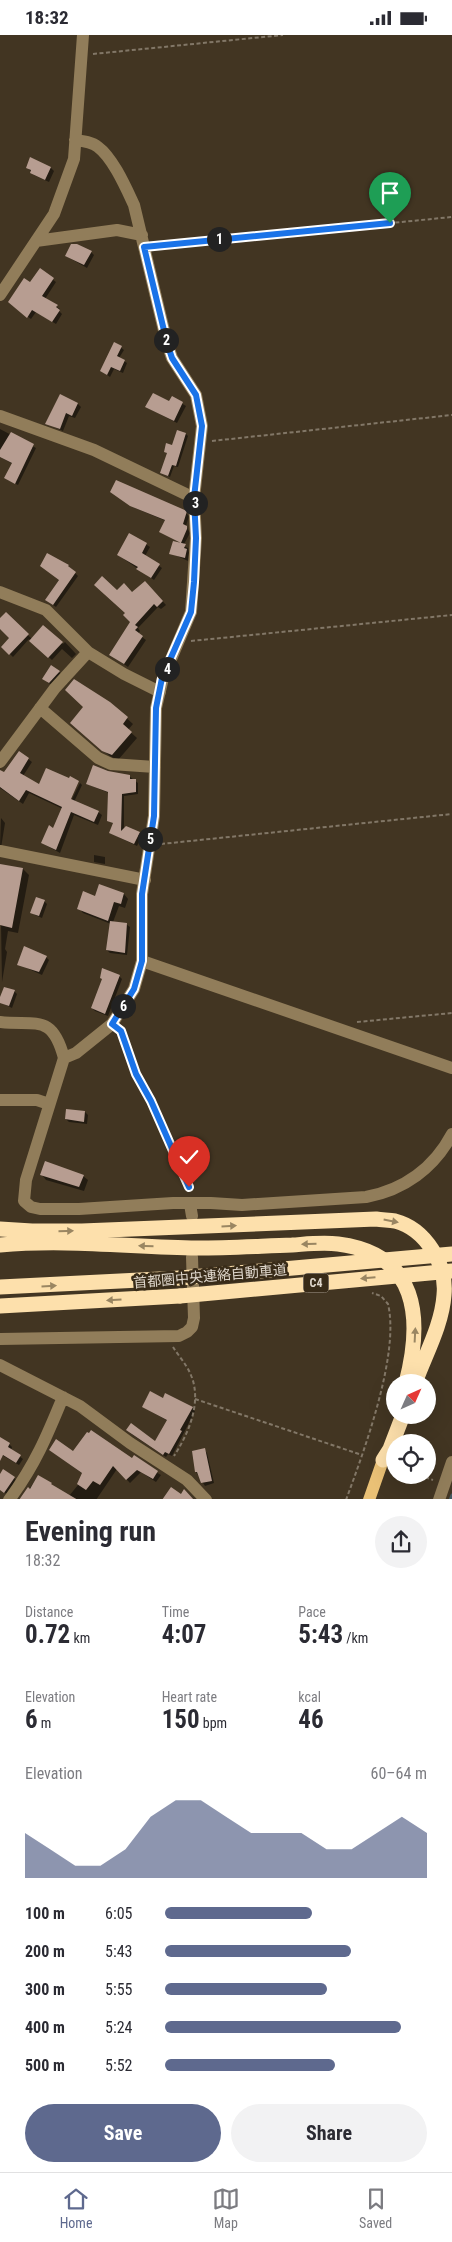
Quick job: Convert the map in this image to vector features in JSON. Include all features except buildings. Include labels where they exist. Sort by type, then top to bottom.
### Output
[{"type":"highway","points":[[0,1229],[82,1231],[376,1219],[397,1221],[418,1233],[429,1246],[439,1261],[444,1278],[441,1313],[418,1374]]},
{"type":"highway","points":[[0,1245],[33,1242],[199,1248],[326,1244],[362,1250],[386,1263],[394,1270],[408,1289],[414,1310],[415,1331],[408,1374]]},
{"type":"highway","name":"首都圏中央連絡自動車道","points":[[0,1287],[180,1278],[452,1254]]},
{"type":"highway","name":"首都圏中央連絡自動車道","points":[[0,1306],[180,1295],[452,1271]]},
{"type":"highway","points":[[383,1460],[385,1448],[394,1424]]},
{"type":"highway","points":[[383,1460],[390,1449],[400,1424]]},
{"type":"main road","points":[[369,1499],[383,1460]]},
{"type":"street","points":[[0,295],[54,214],[74,159],[82,35]]},
{"type":"street","points":[[64,1058],[76,1053],[112,1024],[134,989],[142,961],[142,894],[154,816],[156,708],[162,678],[191,612],[196,538],[194,498],[202,442],[200,409],[190,382],[172,358],[167,343],[143,241],[128,192],[98,146],[75,139]]},
{"type":"street","points":[[36,241],[117,230],[143,241]]},
{"type":"street","points":[[0,416],[94,450],[194,498]]},
{"type":"street","points":[[0,592],[46,610],[88,652],[124,674],[160,691]]},
{"type":"street","points":[[0,762],[67,673],[88,652]]},
{"type":"street","points":[[40,708],[98,758],[111,764],[155,767]]},
{"type":"street","points":[[0,851],[144,880]]},
{"type":"street","points":[[142,961],[452,1068]]},
{"type":"street","points":[[0,1022],[30,1022],[45,1025],[58,1039],[64,1058],[26,1180],[24,1201],[31,1207],[40,1209],[191,1210],[366,1197],[386,1193],[410,1180],[431,1164],[444,1149],[452,1134]]},
{"type":"street","points":[[0,1100],[37,1100],[49,1104]]},
{"type":"street","points":[[0,1339],[115,1335],[166,1337],[187,1332],[192,1327],[194,1309],[192,1257]]},
{"type":"street","points":[[0,1365],[80,1406],[130,1443],[187,1480],[206,1499]]},
{"type":"street","points":[[9,1499],[29,1473],[42,1449],[63,1397]]},
{"type":"street","points":[[439,1499],[452,1462]]},
{"type":"path","points":[[81,55],[283,35]]},
{"type":"path","points":[[143,241],[452,217]]},
{"type":"path","points":[[202,442],[452,415]]},
{"type":"path","points":[[180,640],[197,641],[452,615]]},
{"type":"path","points":[[149,845],[452,814]]},
{"type":"path","points":[[333,1027],[342,1024],[452,1013]]},
{"type":"path","points":[[112,1024],[121,1031],[136,1074],[151,1101],[189,1187],[191,1210]]},
{"type":"path","points":[[346,1499],[362,1455],[390,1346],[388,1304],[381,1296],[370,1292]]},
{"type":"path","points":[[166,1337],[190,1372],[196,1390],[188,1434],[168,1467]]},
{"type":"path","points":[[195,1399],[362,1455]]},
{"type":"waterway","points":[[450,1499],[452,1495]]},
{"type":"route","points":[[189,1187],[151,1101],[136,1074],[121,1031],[112,1024],[134,989],[142,961],[144,930],[142,894],[154,816],[156,708],[162,678],[191,612],[196,538],[194,498],[202,442],[200,409],[196,395],[190,382],[172,358],[144,247],[390,223]]}]
